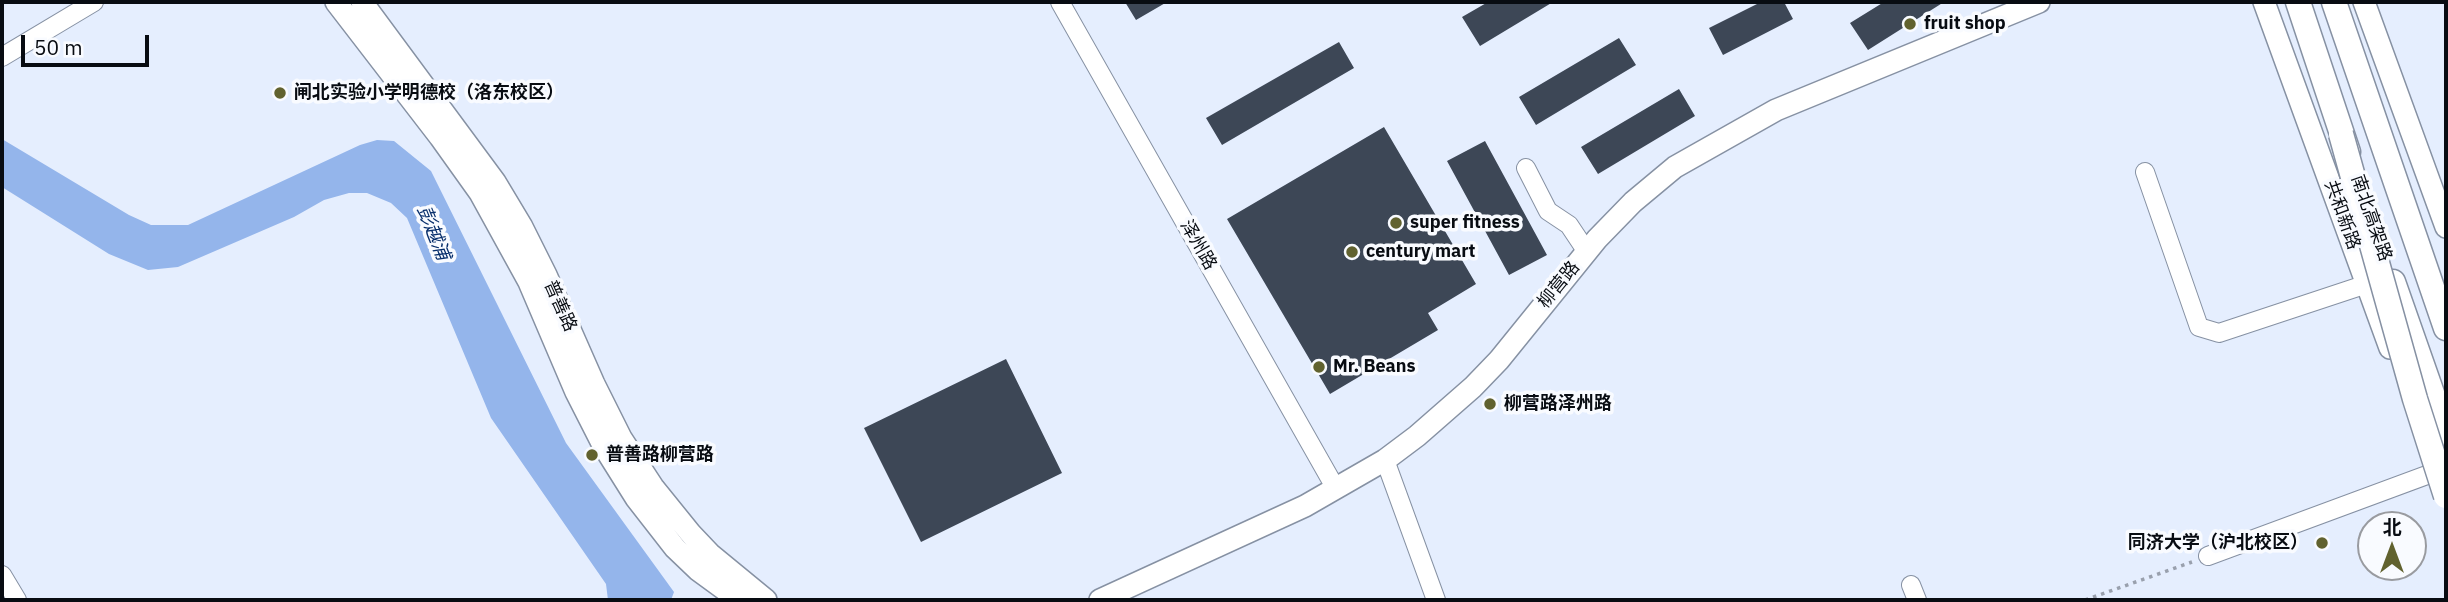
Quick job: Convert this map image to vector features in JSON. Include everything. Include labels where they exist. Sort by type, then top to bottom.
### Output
[{"type":"highway","points":[[2289,2],[2310,38]]},
{"type":"highway","name":"南北高架路","points":[[2298,2],[2437,429]]},
{"type":"highway","name":"南北高架路","points":[[2334,2],[2446,328]]},
{"type":"highway","points":[[2342,134],[2415,399],[2446,496]]},
{"type":"main road","name":"普善路","points":[[336,2],[440,137],[492,214],[529,282],[576,392],[604,447],[636,498],[675,548],[698,570],[739,600]]},
{"type":"main road","name":"普善路","points":[[362,2],[495,182],[546,275],[621,438],[653,486],[710,554],[766,600]]},
{"type":"main road","name":"柳营路","points":[[1100,600],[1295,511],[1385,460],[1445,413],[1499,360],[1587,251],[1633,202],[1675,167],[1776,110],[2039,2]]},
{"type":"main road","name":"共和新路","points":[[2264,2],[2394,359],[2437,429]]},
{"type":"main road","name":"共和新路","points":[[2289,2],[2408,356],[2437,429],[2445,476]]},
{"type":"main road","points":[[2346,2],[2446,295]]},
{"type":"main road","points":[[2364,2],[2446,228]]},
{"type":"street","points":[[2,57],[94,2]]},
{"type":"street","name":"泽州路","points":[[1060,2],[1336,489]]},
{"type":"street","points":[[1526,168],[1548,211],[1569,225],[1587,251]]},
{"type":"street","points":[[2146,172],[2199,327],[2219,333],[2367,284]]},
{"type":"street","points":[[1385,460],[1436,600]]},
{"type":"street","points":[[2208,556],[2445,476]]},
{"type":"street","points":[[2,575],[17,600]]},
{"type":"path","points":[[2085,600],[2208,556]]},
{"type":"water","name":"彭越浦","points":[[2,139],[129,215],[151,225],[188,225],[360,145],[377,140],[394,141],[431,171],[566,443],[674,592],[671,600],[608,600],[606,584],[491,418],[407,218],[391,203],[367,193],[349,193],[324,200],[294,217],[178,267],[148,270],[109,254],[2,187]]},
{"type":"building","points":[[1125,2],[1167,2],[1136,20]]},
{"type":"building","points":[[1488,2],[1553,2],[1480,46],[1462,17]]},
{"type":"building","points":[[1761,2],[1784,2],[1793,19],[1723,55],[1709,28]]},
{"type":"building","points":[[1884,2],[1944,2],[1868,50],[1850,23]]},
{"type":"building","points":[[1619,38],[1636,65],[1536,125],[1519,97]]},
{"type":"building","points":[[1339,42],[1354,68],[1222,145],[1206,118]]},
{"type":"building","points":[[1679,89],[1695,116],[1598,174],[1581,147]]},
{"type":"building","name":"century mart","points":[[1384,127],[1476,284],[1428,313],[1438,330],[1330,394],[1227,219]]},
{"type":"building","points":[[1485,141],[1547,255],[1509,275],[1447,161]]},
{"type":"building","points":[[1006,359],[1062,473],[921,542],[864,428]]},
{"type":"place","name":"fruit shop","points":[[1910,24]]},
{"type":"place","name":"闸北实验小学明德校（洛东校区）","points":[[280,93]]},
{"type":"place","name":"super fitness","points":[[1396,223]]},
{"type":"place","name":"century mart","points":[[1352,252]]},
{"type":"place","name":"Mr. Beans","points":[[1319,367]]},
{"type":"place","name":"柳营路泽州路","points":[[1490,404]]},
{"type":"place","name":"普善路柳营路","points":[[592,455]]},
{"type":"place","name":"同济大学（沪北校区）","points":[[2322,543]]}]
